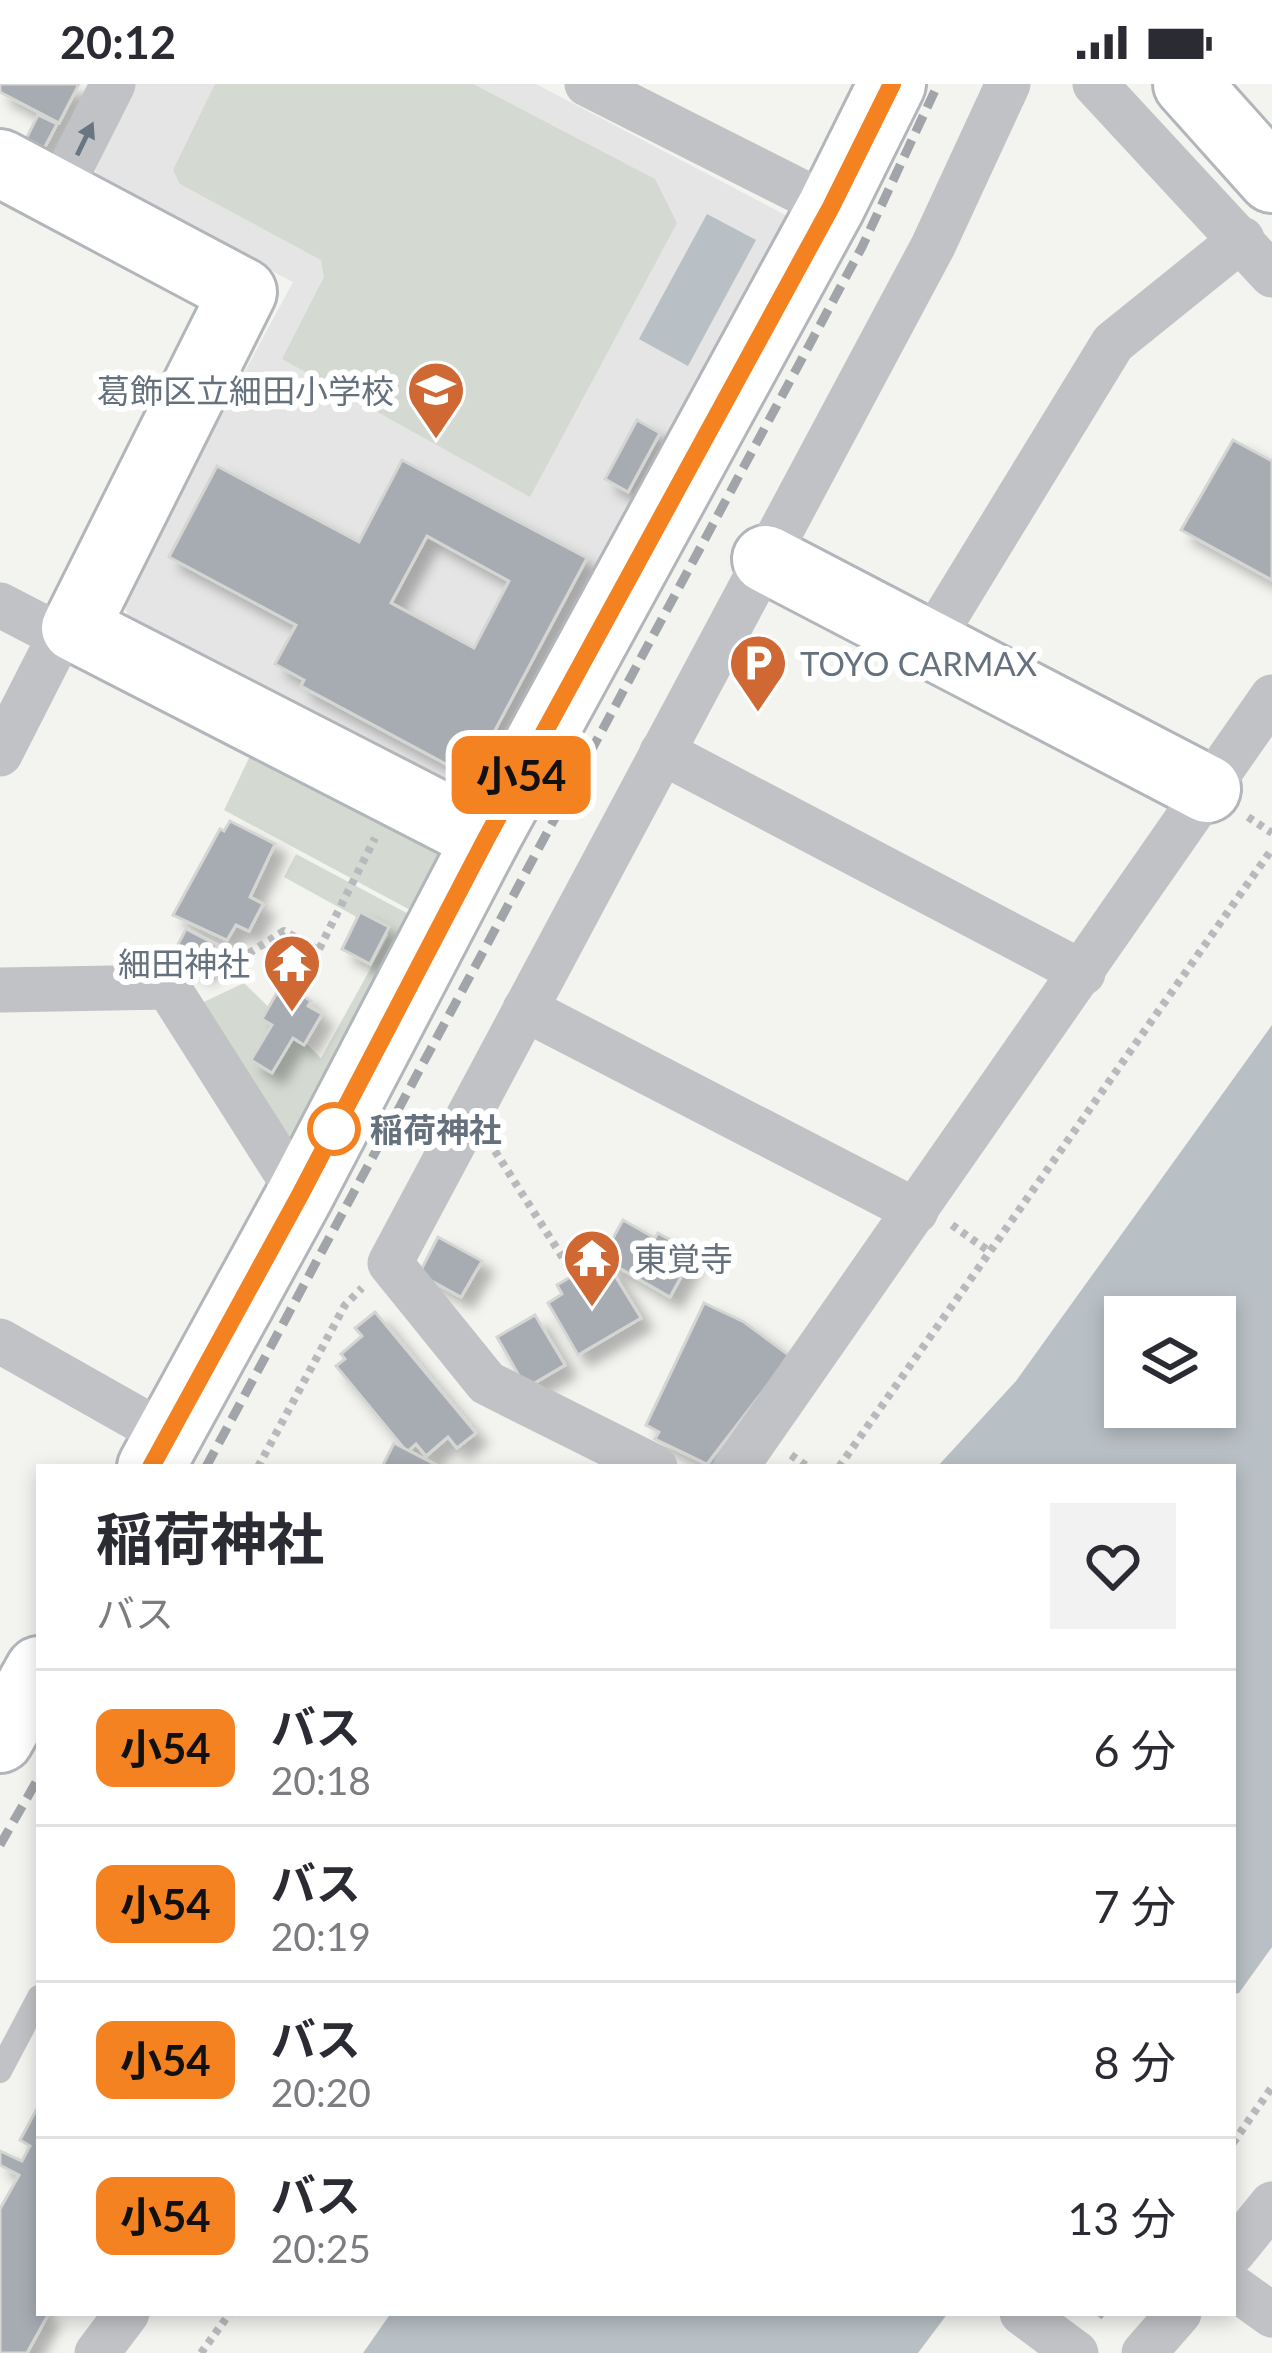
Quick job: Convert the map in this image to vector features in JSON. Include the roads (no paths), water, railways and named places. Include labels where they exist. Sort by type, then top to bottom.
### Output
[{"type":"street","points":[[58,194],[112,84]]},
{"type":"street","points":[[587,84],[831,207]]},
{"type":"street","points":[[0,1341],[159,1451],[831,207],[892,84]]},
{"type":"street","points":[[650,1464],[487,1383],[391,1263],[933,246],[1008,84]]},
{"type":"street","points":[[1095,84],[1272,275]]},
{"type":"street","points":[[1187,84],[1272,179]]},
{"type":"street","points":[[0,163],[243,292],[0,754]]},
{"type":"street","points":[[929,644],[1113,343],[1242,239]]},
{"type":"street","points":[[766,559],[1207,789]]},
{"type":"street","points":[[0,605],[68,632],[486,839]]},
{"type":"street","points":[[738,1464],[929,1215],[1082,973],[1272,697]]},
{"type":"street","points":[[662,752],[1082,973]]},
{"type":"street","points":[[0,990],[168,987],[300,1195]]},
{"type":"street","points":[[526,1009],[929,1215]]},
{"type":"street","points":[[0,1739],[28,1673]]},
{"type":"street","points":[[1236,2248],[1272,2204]]},
{"type":"street","points":[[1236,2289],[1272,2315]]},
{"type":"street","points":[[97,2353],[125,2316]]},
{"type":"street","points":[[1026,2316],[1072,2350]]},
{"type":"street","points":[[1144,2353],[1176,2316]]},
{"type":"lane","points":[[0,2071],[36,2003]]},
{"type":"railway","points":[[208,1464],[862,247],[938,84]]},
{"type":"railway","points":[[0,1845],[36,1782]]},
{"type":"place","name":"葛飾区立細田小学校","points":[[436,441]]},
{"type":"place","name":"TOYO CARMAX","points":[[758,714]]},
{"type":"place","name":"細田神社","points":[[292,1014]]},
{"type":"place","name":"稲荷神社","points":[[334,1129]]},
{"type":"place","name":"東覚寺","points":[[592,1309]]}]
